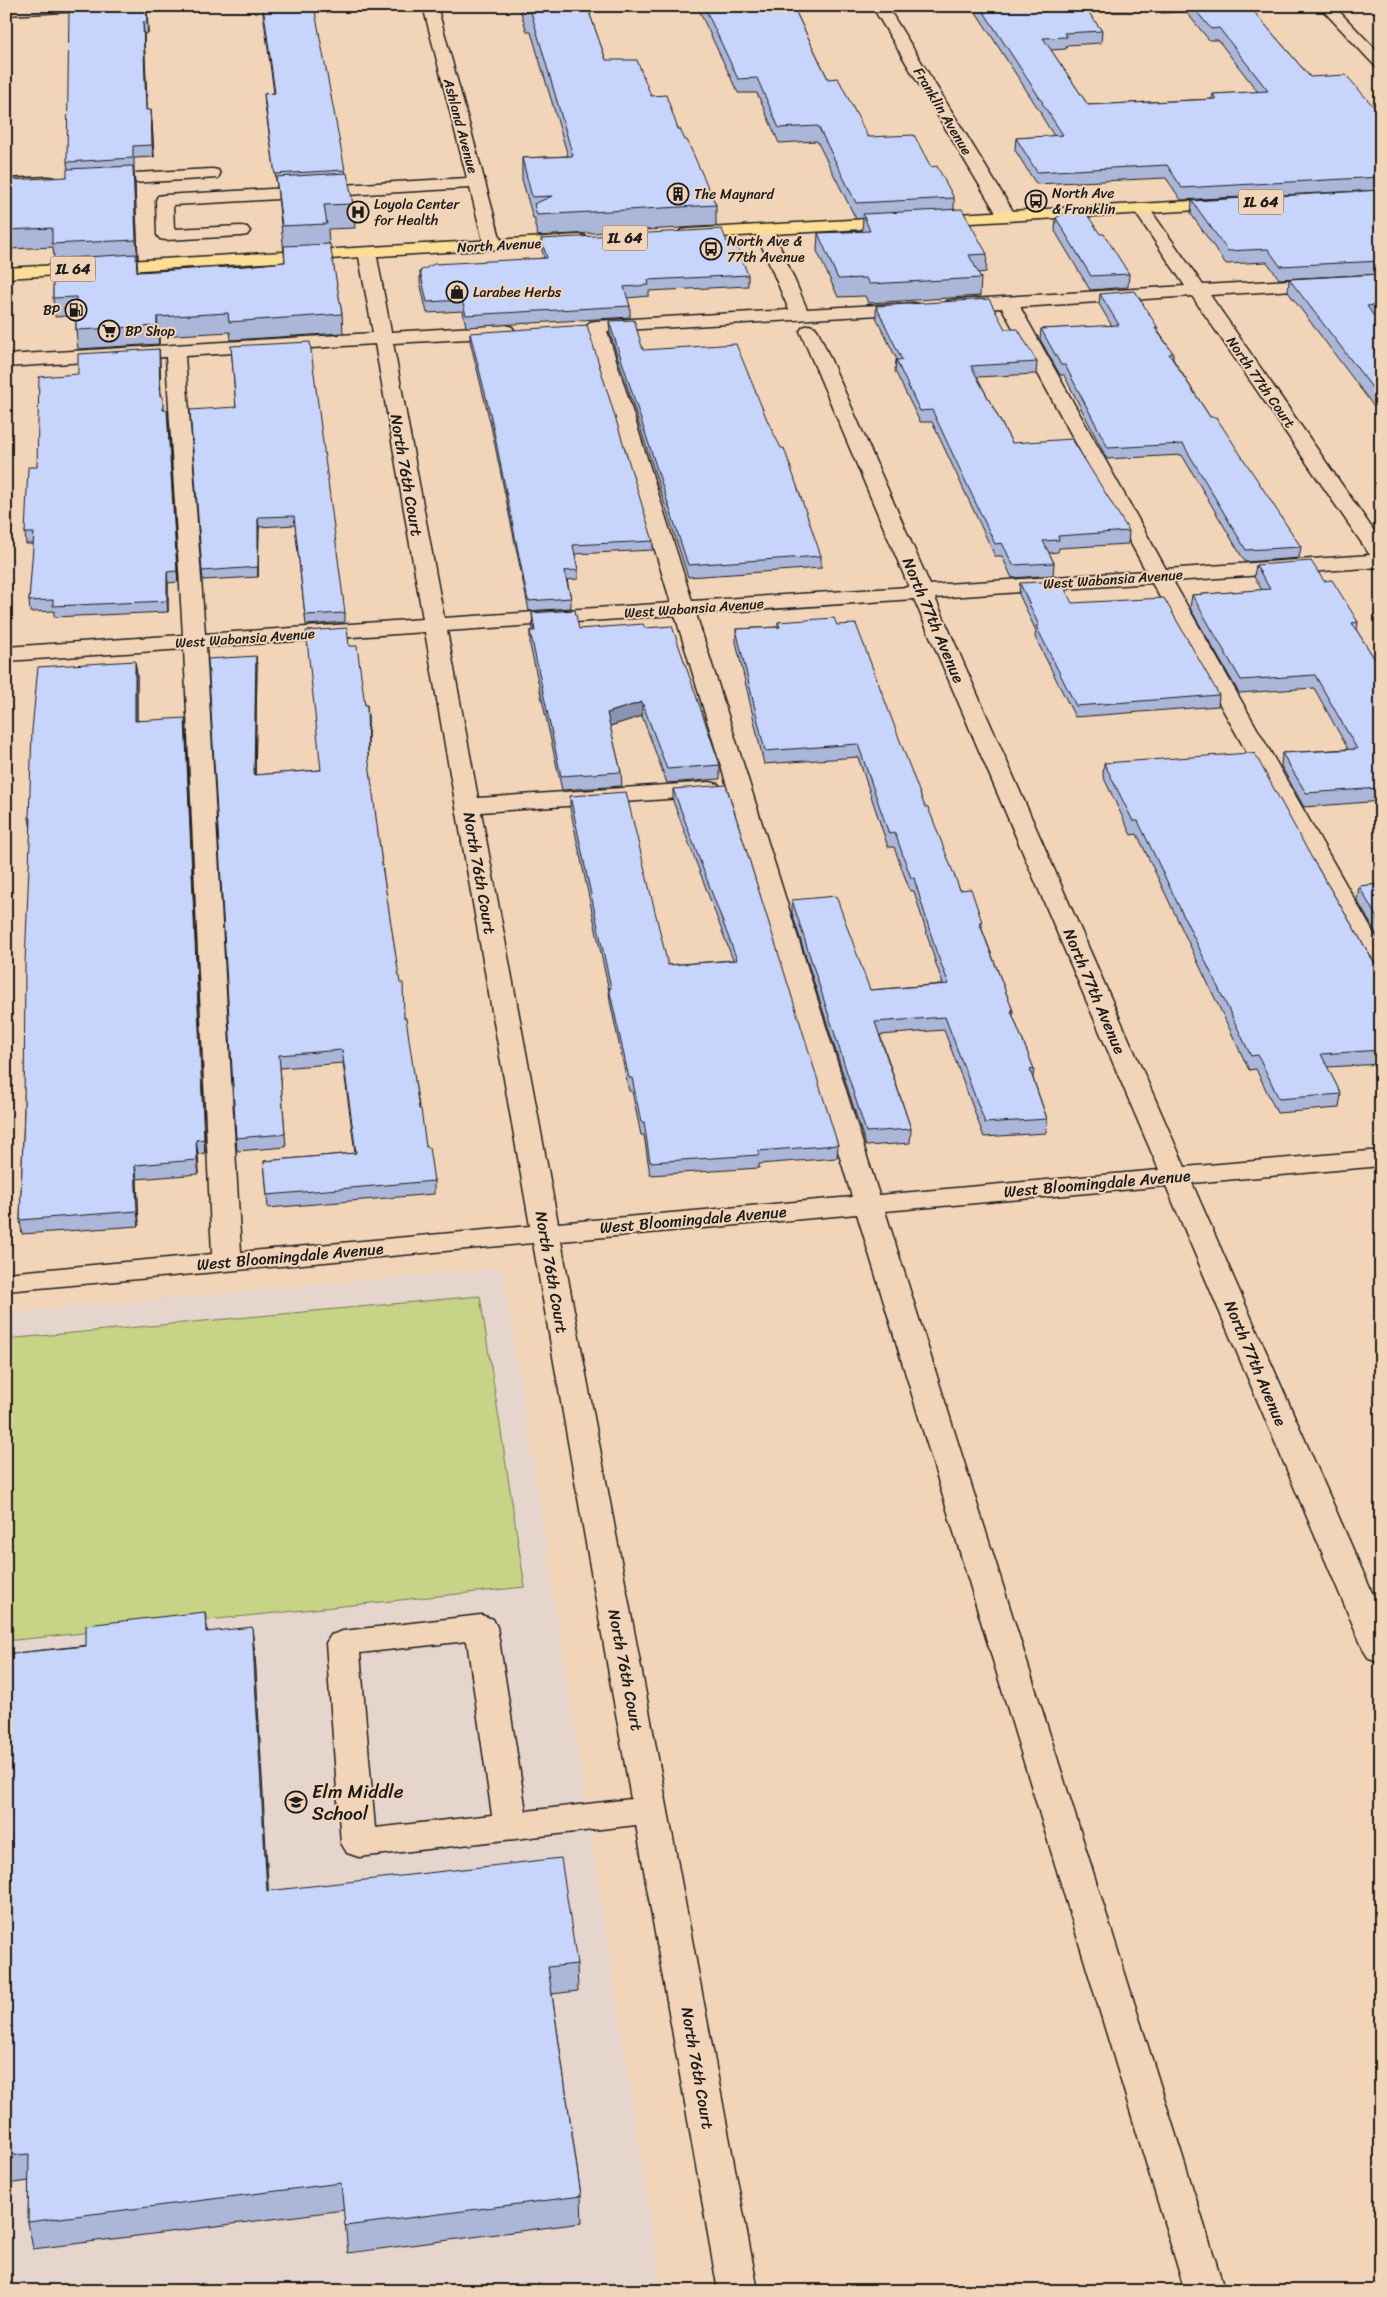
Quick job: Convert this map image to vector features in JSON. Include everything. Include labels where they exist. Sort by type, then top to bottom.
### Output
[{"type":"main road","name":"IL 64","points":[[667,236],[1246,203]]},
{"type":"main road","name":"North Avenue","points":[[6,273],[599,239]]},
{"type":"street","points":[[6,11],[101,6]]},
{"type":"street","name":"Ashland Avenue","points":[[430,6],[493,245]]},
{"type":"street","name":"Franklin Avenue","points":[[879,6],[1007,216]]},
{"type":"street","points":[[1326,6],[1381,64]]},
{"type":"street","points":[[6,184],[212,174]]},
{"type":"street","points":[[241,231],[166,235],[164,200],[476,182]]},
{"type":"street","points":[[239,196],[243,259]]},
{"type":"street","name":"North 77th Court","points":[[1141,209],[1381,556]]},
{"type":"street","name":"North 77th Avenue","points":[[764,230],[1381,1651]]},
{"type":"street","name":"North 76th Court","points":[[367,252],[738,2291]]},
{"type":"street","points":[[1205,2291],[684,608],[587,327],[804,323],[933,306],[1381,280]]},
{"type":"street","points":[[1008,302],[1159,576],[1381,969]]},
{"type":"street","points":[[6,361],[520,331]]},
{"type":"street","points":[[175,351],[195,642],[226,1262]]},
{"type":"street","name":"West Wabansia Avenue","points":[[6,654],[1381,561]]},
{"type":"street","points":[[468,806],[739,787]]},
{"type":"street","name":"West Bloomingdale Avenue","points":[[6,1282],[1381,1158]]},
{"type":"street","points":[[511,1826],[481,1627],[343,1643],[359,1842],[511,1826],[652,1810]]},
{"type":"shaded area","name":"Elm Middle School","points":[[503,1268],[662,2291],[6,2291],[6,1313]]},
{"type":"green space","points":[[480,1296],[525,1587],[6,1641],[6,1339]]},
{"type":"building","points":[[69,6],[146,6],[147,22],[143,22],[146,110],[151,110],[152,145],[133,146],[133,158],[67,162]]},
{"type":"building","points":[[263,6],[314,6],[345,170],[275,174],[264,94],[275,93]]},
{"type":"building","points":[[524,6],[587,6],[606,60],[637,60],[651,96],[666,95],[678,129],[680,129],[685,140],[687,140],[716,205],[537,215],[534,204],[552,196],[532,197],[522,158],[573,156],[531,12],[526,13]]},
{"type":"building","points":[[704,6],[793,6],[828,79],[838,78],[868,137],[914,135],[931,167],[937,166],[954,198],[856,203],[818,126],[779,128],[757,78],[738,79]]},
{"type":"building","points":[[980,6],[1084,6],[1102,31],[1064,33],[1067,37],[1043,38],[1088,105],[1216,99],[1213,94],[1268,91],[1219,28],[1211,29],[1192,6],[1249,6],[1310,77],[1346,75],[1381,115],[1381,177],[1182,188],[1167,165],[1037,172],[1016,138],[1063,135]]},
{"type":"building","points":[[133,166],[136,240],[52,244],[52,228],[7,230],[10,180],[67,177],[67,169]]},
{"type":"building","points":[[347,173],[353,204],[324,205],[327,224],[282,226],[276,177]]},
{"type":"building","points":[[1381,190],[1381,261],[1280,266],[1268,249],[1228,251],[1192,201]]},
{"type":"building","points":[[1074,207],[1082,207],[1100,234],[1104,234],[1129,274],[1091,276],[1056,218]]},
{"type":"building","points":[[962,209],[987,254],[969,255],[981,278],[869,284],[866,278],[838,279],[818,233],[870,231],[863,214]]},
{"type":"building","points":[[722,229],[727,242],[738,249],[748,275],[648,280],[649,285],[624,287],[630,306],[466,315],[462,300],[427,302],[420,271],[434,264],[547,258],[541,239]]},
{"type":"building","points":[[330,244],[342,314],[229,322],[228,313],[157,317],[157,326],[76,330],[76,297],[53,298],[53,259],[136,254],[137,272],[285,262],[284,246]]},
{"type":"building","points":[[1381,274],[1381,305],[1367,306],[1381,327],[1381,394],[1377,394],[1289,279]]},
{"type":"building","points":[[1135,291],[1158,328],[1155,328],[1173,353],[1169,354],[1210,417],[1216,417],[1301,547],[1246,550],[1183,444],[1108,448],[1065,365],[1061,365],[1041,329],[1119,325],[1100,294]]},
{"type":"building","points":[[989,299],[1005,329],[1018,329],[1037,362],[971,366],[1012,443],[1072,439],[1129,531],[1058,536],[1059,540],[1043,541],[1054,563],[1013,565],[1002,543],[995,544],[932,410],[920,411],[896,360],[902,360],[876,306]]},
{"type":"building","points":[[634,320],[643,350],[736,344],[768,422],[781,448],[784,448],[821,556],[688,565],[609,321]]},
{"type":"building","points":[[587,325],[653,541],[573,545],[578,570],[564,571],[571,598],[528,601],[491,417],[470,333]]},
{"type":"building","points":[[310,342],[345,613],[305,615],[294,516],[258,517],[258,567],[202,571],[190,410],[236,407],[231,346]]},
{"type":"building","points":[[159,349],[160,396],[163,396],[163,410],[167,410],[177,571],[167,572],[167,601],[53,606],[53,600],[29,601],[34,533],[25,533],[28,467],[37,467],[39,377],[78,374],[78,354]]},
{"type":"building","points":[[1311,561],[1324,581],[1332,580],[1358,622],[1352,623],[1381,669],[1381,788],[1306,793],[1282,753],[1357,749],[1315,675],[1241,680],[1192,595],[1270,589],[1256,565]]},
{"type":"building","points":[[1061,581],[1072,603],[1164,598],[1219,695],[1076,706],[1036,626],[1039,626],[1020,583]]},
{"type":"building","points":[[575,610],[579,629],[643,624],[645,628],[672,626],[720,765],[667,769],[642,702],[607,713],[621,772],[561,776],[530,631],[535,631],[532,613]]},
{"type":"building","points":[[834,618],[837,625],[856,624],[925,807],[928,807],[960,890],[971,889],[982,922],[979,922],[1034,1069],[1030,1070],[1047,1119],[985,1123],[945,1017],[875,1022],[911,1129],[866,1132],[792,900],[836,896],[870,990],[949,984],[936,951],[914,878],[911,878],[895,833],[889,834],[858,744],[765,751],[736,629],[780,627],[778,622]]},
{"type":"building","points":[[347,628],[349,646],[357,646],[365,705],[367,705],[368,755],[383,872],[400,983],[403,983],[404,1018],[406,1018],[419,1109],[421,1109],[426,1147],[429,1147],[434,1181],[267,1195],[264,1161],[356,1153],[342,1050],[279,1055],[285,1134],[236,1138],[208,659],[256,656],[254,775],[321,770],[306,631]]},
{"type":"building","points":[[135,661],[135,721],[185,718],[204,1139],[196,1140],[197,1160],[135,1165],[137,1211],[20,1220],[24,1112],[25,963],[31,818],[29,818],[32,730],[38,667]]},
{"type":"building","points":[[1255,754],[1313,860],[1374,962],[1381,964],[1381,1050],[1321,1054],[1341,1094],[1279,1099],[1258,1055],[1251,1056],[1138,821],[1133,821],[1104,763]]},
{"type":"building","points":[[726,785],[838,1145],[758,1151],[759,1155],[650,1162],[644,1122],[641,1122],[632,1078],[629,1078],[609,988],[611,988],[570,796],[626,792],[668,965],[737,960],[673,789]]},
{"type":"building","points":[[1381,884],[1381,925],[1359,886]]},
{"type":"building","points":[[205,1612],[206,1632],[252,1627],[267,1891],[561,1858],[577,1964],[548,1967],[581,2196],[345,2226],[341,2183],[28,2222],[29,2154],[6,2156],[6,1654],[86,1646],[86,1625]]},
{"type":"place","name":"The Maynard","points":[[678,194]]},
{"type":"place","name":"North Ave & Franklin","points":[[1036,201]]},
{"type":"place","name":"Loyola Center for Health","points":[[358,212]]},
{"type":"place","name":"North Ave & 77th Avenue","points":[[711,249]]},
{"type":"place","name":"Larabee Herbs","points":[[457,292]]},
{"type":"place","name":"BP","points":[[76,310]]},
{"type":"place","name":"BP Shop","points":[[109,331]]},
{"type":"place","name":"Elm Middle School","points":[[296,1802]]}]
